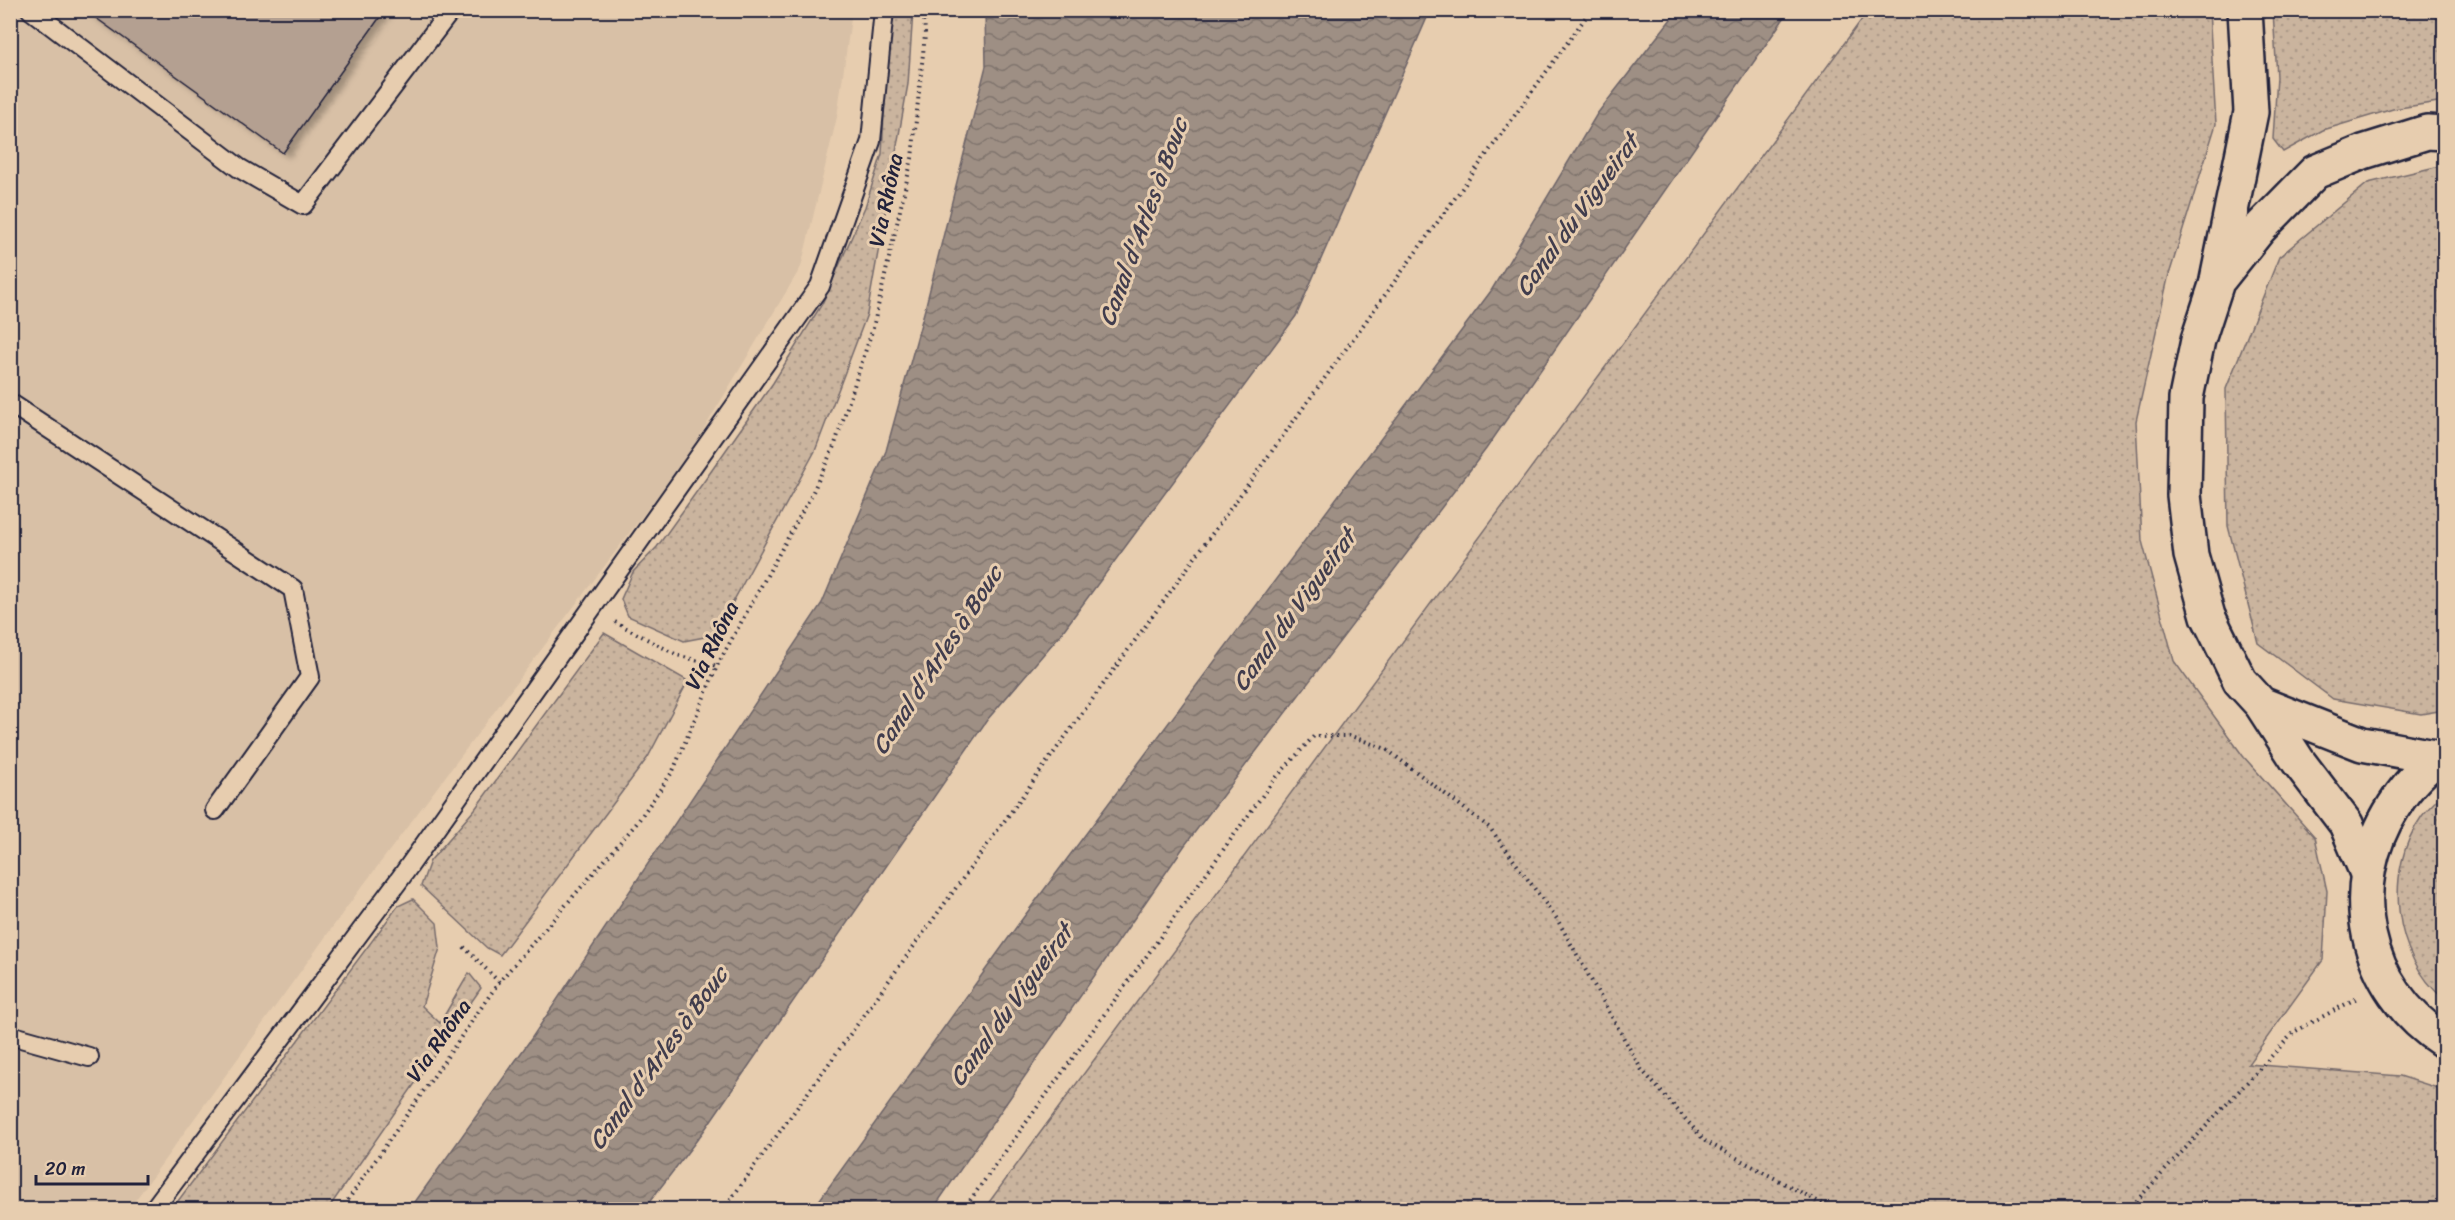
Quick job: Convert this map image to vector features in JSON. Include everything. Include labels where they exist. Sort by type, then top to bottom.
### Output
[{"type":"main road","points":[[2245,10],[2251,112],[2216,285],[2198,340],[2186,398],[2184,495],[2191,555],[2208,616],[2240,681],[2261,704],[2298,761],[2346,824],[2366,871]]},
{"type":"main road","points":[[2216,285],[2259,229],[2315,172],[2363,152],[2427,132],[2445,133]]},
{"type":"main road","points":[[2261,704],[2362,744],[2442,756]]},
{"type":"main road","points":[[2442,756],[2405,788],[2380,827],[2366,871],[2367,928],[2385,982],[2421,1026],[2445,1041]]},
{"type":"lane","points":[[31,10],[239,168],[303,205],[451,10]]},
{"type":"lane","points":[[153,1209],[402,876],[820,286],[871,141],[884,10]]},
{"type":"lane","points":[[10,403],[293,589],[310,677],[215,810]]},
{"type":"lane","points":[[10,1035],[89,1057]]},
{"type":"path","name":"Via Rhôna","points":[[341,1209],[499,982],[636,824],[667,780],[717,666],[811,496],[831,455],[873,328],[912,158],[925,35],[924,10]]},
{"type":"path","points":[[723,1209],[1591,10]]},
{"type":"path","points":[[591,608],[677,655],[717,666]]},
{"type":"path","points":[[963,1209],[1274,781],[1314,736],[1351,736],[1386,749],[1491,828],[1557,919],[1641,1069],[1705,1141],[1834,1209]]},
{"type":"path","points":[[464,946],[499,982]]},
{"type":"path","points":[[2128,1209],[2294,1032],[2385,982]]},
{"type":"shaded area","points":[[10,11],[852,11],[837,117],[801,267],[687,457],[355,896],[129,1209],[11,1209]]},
{"type":"shaded area","points":[[889,11],[913,11],[908,84],[867,314],[815,451],[715,635],[684,641],[628,616],[621,599],[633,572],[657,547],[705,480],[773,383],[822,304],[865,207],[882,154]]},
{"type":"shaded area","points":[[1868,11],[2209,11],[2216,124],[2168,278],[2136,421],[2142,541],[2174,661],[2243,756],[2315,837],[2327,891],[2323,960],[2248,1064],[2400,1076],[2444,1090],[2444,1209],[984,1209]]},
{"type":"shaded area","points":[[2273,11],[2429,11],[2444,24],[2444,101],[2393,109],[2323,130],[2283,152],[2273,139],[2277,77]]},
{"type":"shaded area","points":[[2444,165],[2444,710],[2421,714],[2333,699],[2258,643],[2228,526],[2226,389],[2279,257],[2368,183]]},
{"type":"shaded area","points":[[604,633],[688,681],[648,757],[500,955],[487,948],[421,886],[430,861],[475,809]]},
{"type":"shaded area","points":[[2444,793],[2444,999],[2427,981],[2404,937],[2399,912],[2398,887],[2402,862],[2410,838],[2422,816]]},
{"type":"shaded area","points":[[413,899],[437,923],[440,948],[422,1006],[440,1023],[469,973],[481,988],[328,1209],[172,1209],[398,906]]},
{"type":"water","name":"Canal du Vigueirat","points":[[1678,10],[1789,11],[1486,449],[1185,845],[933,1209],[813,1209],[1020,922],[1491,291],[1597,114]]},
{"type":"water","name":"Canal d'Arles à Bouc","points":[[985,11],[1430,11],[1296,316],[1060,635],[987,720],[703,1132],[644,1209],[410,1209],[531,1039],[822,603],[886,451],[925,309],[986,66]]},
{"type":"building","points":[[85,10],[385,10],[283,153]]}]
